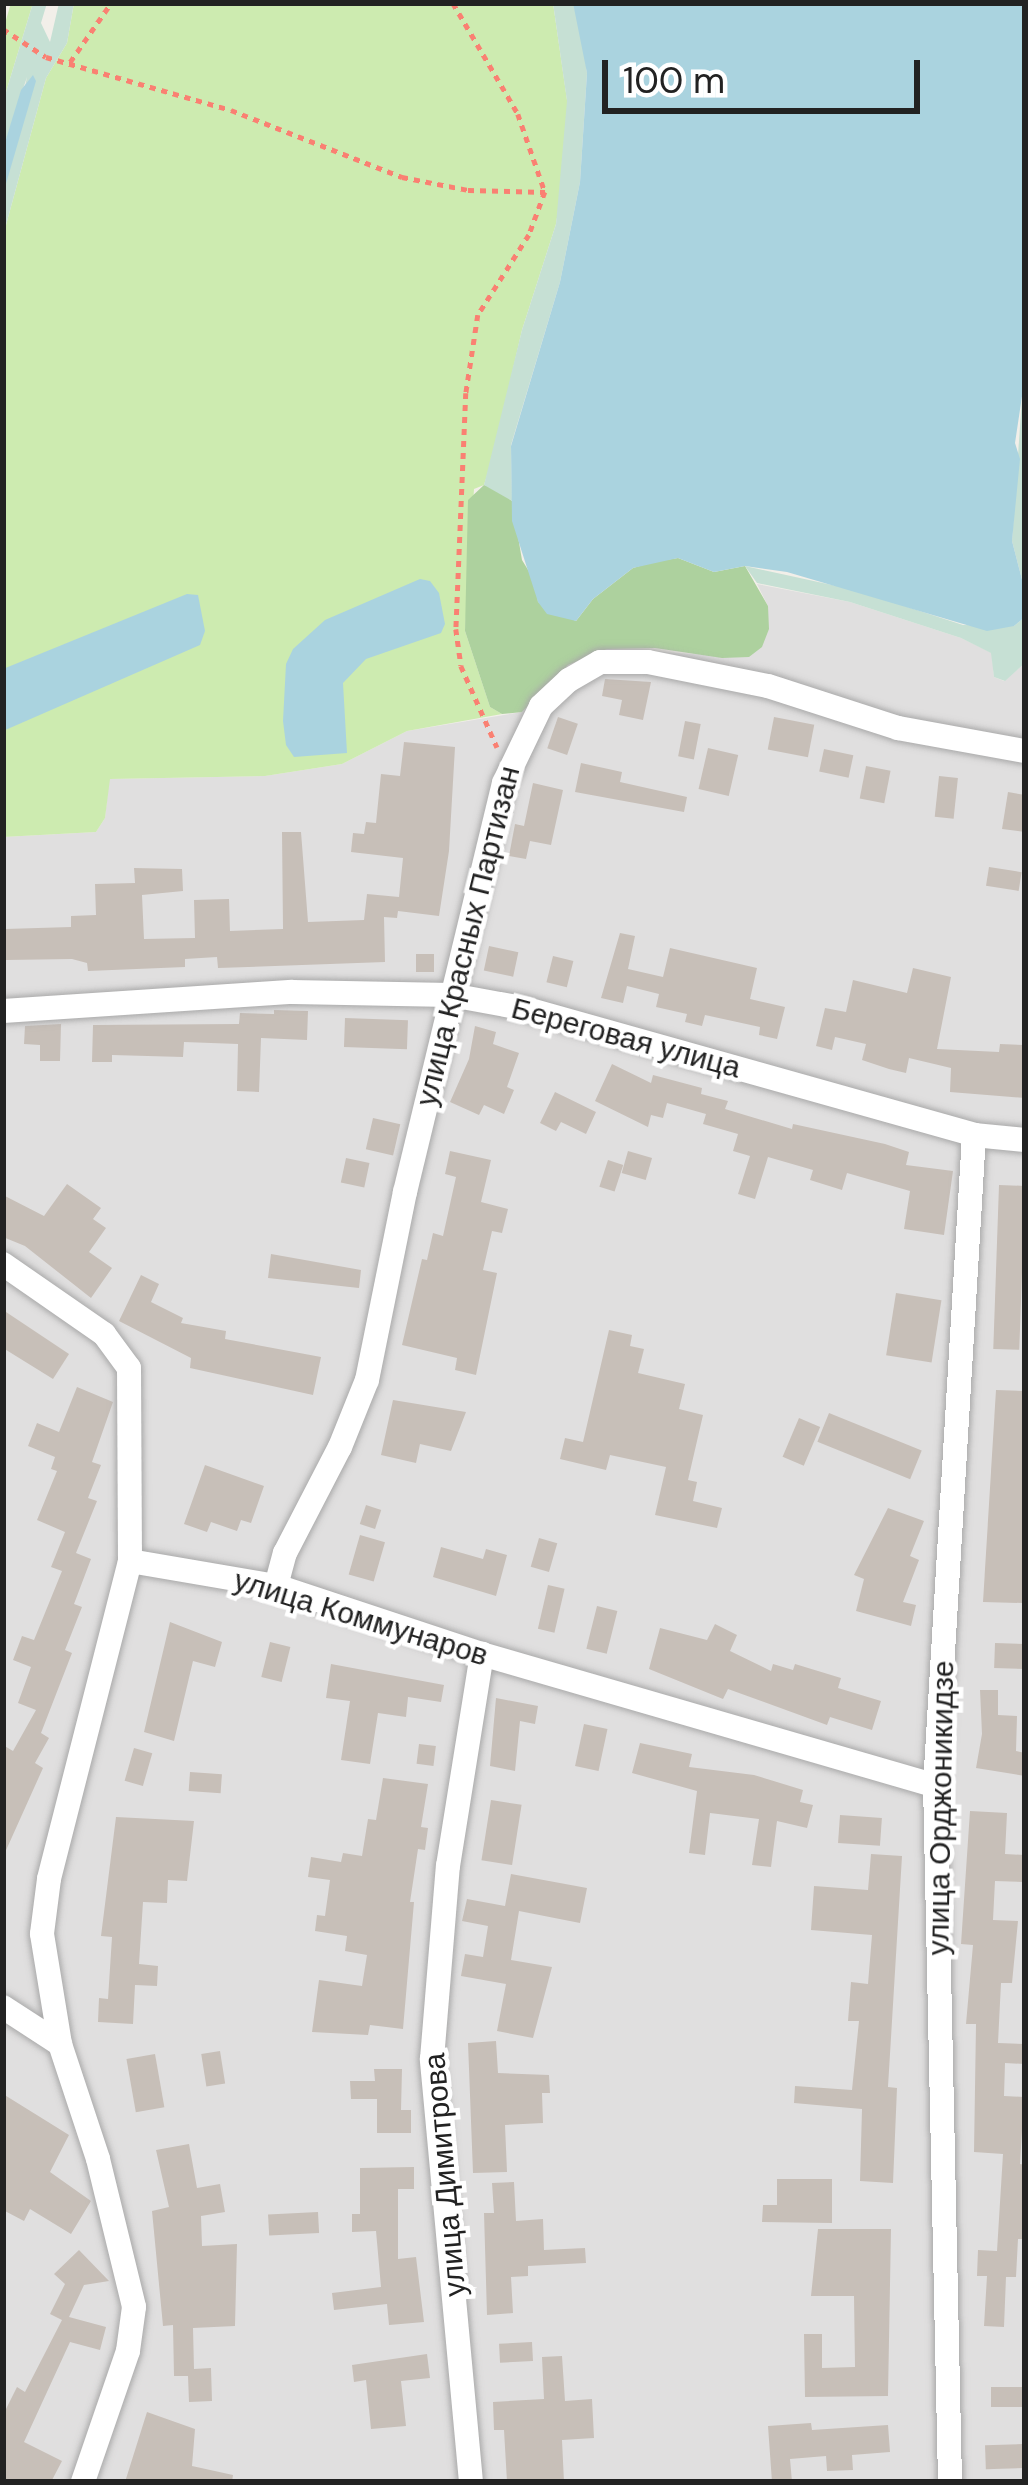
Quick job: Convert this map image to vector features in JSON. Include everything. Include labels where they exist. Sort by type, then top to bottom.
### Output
[{"type":"street","name":"улица Красных Партизан","points":[[276,1586],[285,1553],[368,1381],[451,994],[507,775],[541,706],[585,669],[620,660],[730,676],[898,728],[1025,751]]},
{"type":"street","name":"Береговая улица","points":[[3,1011],[308,992],[451,994],[527,1009],[974,1135],[1025,1140]]},
{"type":"street","name":"улица Орджоникидзе","points":[[950,2482],[935,1786],[974,1135]]},
{"type":"street","points":[[3,1264],[104,1334],[129,1369],[130,1561],[44,1908],[45,1971],[60,2044],[98,2159],[134,2307],[128,2351],[83,2482]]},
{"type":"street","name":"улица Коммунаров","points":[[130,1561],[276,1586],[482,1654],[935,1786]]},
{"type":"street","name":"улица Димитрова","points":[[471,2482],[432,2059],[448,1866],[482,1654]]},
{"type":"street","points":[[3,2007],[60,2044]]},
{"type":"path","points":[[69,63],[111,3]]},
{"type":"path","points":[[453,3],[518,114],[545,192],[530,235],[478,315],[466,393],[455,629],[461,666],[507,775]]},
{"type":"path","points":[[3,29],[46,57],[231,110],[402,177],[468,190],[545,192]]},
{"type":"shaded area","points":[[757,584],[850,602],[961,638],[992,653],[994,677],[1004,681],[1025,663],[1025,2482],[3,2482],[3,837],[96,832],[105,818],[109,779],[265,776],[342,764],[407,731],[522,712],[568,666],[607,649],[749,657],[768,606]]},
{"type":"green space","points":[[11,3],[33,3],[3,102],[3,30]]},
{"type":"green space","points":[[33,3],[47,3],[41,23],[50,42],[59,3],[74,3],[67,43],[46,78],[3,236],[3,194],[27,77],[3,149],[3,102]]},
{"type":"green space","points":[[74,3],[553,3],[567,100],[567,150],[556,224],[522,330],[493,456],[484,485],[474,489],[465,631],[490,707],[502,714],[407,731],[342,764],[265,776],[110,779],[105,818],[96,832],[3,837],[3,236],[46,78],[67,43]]},
{"type":"green space","points":[[553,3],[573,3],[582,36],[587,73],[580,182],[560,282],[511,445],[512,501],[484,485],[522,330],[556,224],[567,101]]},
{"type":"green space","points":[[1025,355],[1025,591],[1012,541]]},
{"type":"green space","points":[[484,485],[497,488],[512,501],[522,560],[536,583],[538,602],[576,621],[593,599],[633,568],[678,558],[714,572],[745,566],[768,606],[769,629],[762,647],[749,657],[722,658],[655,648],[607,649],[568,665],[522,712],[502,714],[490,707],[465,631],[468,500]]},
{"type":"green space","points":[[745,566],[855,590],[963,625],[1014,626],[1025,617],[1025,663],[1005,681],[994,677],[991,653],[961,638],[850,602],[757,583]]},
{"type":"water","points":[[573,3],[1025,3],[1024,383],[1015,443],[1020,459],[1012,541],[1025,591],[1025,617],[1014,626],[987,631],[787,572],[745,566],[714,572],[678,558],[633,568],[593,599],[576,621],[547,614],[538,602],[512,521],[511,446],[560,282],[580,182],[587,73]]},
{"type":"water","points":[[33,75],[36,81],[3,194],[3,149],[21,90]]},
{"type":"water","points":[[420,579],[430,581],[439,593],[445,624],[441,633],[366,659],[343,683],[347,753],[294,757],[286,745],[283,721],[286,664],[293,649],[325,620]]},
{"type":"water","points":[[187,594],[198,595],[205,631],[200,645],[3,731],[3,669]]},
{"type":"building","points":[[605,679],[651,682],[643,720],[619,715],[622,700],[602,696]]},
{"type":"building","points":[[558,717],[578,724],[567,755],[547,748]]},
{"type":"building","points":[[774,717],[814,725],[808,757],[768,749]]},
{"type":"building","points":[[685,721],[701,724],[694,759],[678,756]]},
{"type":"building","points":[[404,742],[455,747],[449,851],[439,916],[398,911],[397,918],[384,917],[385,962],[218,968],[217,957],[185,959],[185,967],[88,971],[87,963],[72,959],[6,960],[5,929],[71,927],[71,916],[96,915],[95,884],[135,883],[134,868],[182,869],[183,891],[142,895],[144,939],[195,938],[194,900],[229,899],[230,931],[283,929],[282,832],[301,832],[308,922],[364,920],[367,894],[399,897],[403,858],[351,852],[353,833],[364,834],[366,822],[376,823],[381,774],[400,776]]},
{"type":"building","points":[[708,748],[738,755],[729,796],[699,789]]},
{"type":"building","points":[[824,749],[853,755],[849,778],[819,771]]},
{"type":"building","points":[[581,763],[622,772],[620,782],[687,797],[684,812],[575,792]]},
{"type":"building","points":[[866,766],[891,771],[884,803],[860,798]]},
{"type":"building","points":[[939,776],[958,778],[954,819],[935,817]]},
{"type":"building","points":[[533,783],[563,790],[551,845],[530,841],[526,859],[509,856],[515,824],[524,826]]},
{"type":"building","points":[[1008,792],[1025,795],[1025,832],[1002,829]]},
{"type":"building","points":[[989,867],[1022,872],[1019,891],[986,886]]},
{"type":"building","points":[[620,933],[635,936],[628,969],[663,977],[670,948],[757,968],[750,999],[785,1007],[777,1039],[759,1035],[760,1027],[705,1015],[702,1026],[685,1022],[687,1014],[656,1007],[659,994],[627,986],[623,1003],[601,998]]},
{"type":"building","points":[[489,946],[518,952],[513,977],[484,970]]},
{"type":"building","points":[[416,954],[434,954],[434,972],[416,972]]},
{"type":"building","points":[[553,956],[573,961],[567,987],[546,982]]},
{"type":"building","points":[[913,968],[951,977],[937,1049],[999,1052],[1000,1044],[1025,1045],[1025,1098],[950,1092],[951,1068],[909,1058],[906,1073],[889,1069],[862,1060],[866,1044],[835,1037],[832,1050],[816,1046],[825,1008],[846,1012],[853,980],[907,993]]},
{"type":"building","points":[[274,1010],[308,1011],[307,1040],[261,1038],[259,1092],[237,1091],[238,1044],[184,1042],[183,1057],[112,1055],[112,1062],[92,1062],[93,1025],[239,1024],[240,1013],[274,1014]]},
{"type":"building","points":[[345,1018],[408,1020],[407,1049],[344,1047]]},
{"type":"building","points":[[61,1024],[60,1061],[40,1061],[40,1045],[24,1044],[25,1026]]},
{"type":"building","points":[[475,1026],[496,1032],[493,1044],[519,1053],[507,1087],[514,1090],[504,1114],[484,1105],[479,1115],[450,1102],[469,1059]]},
{"type":"building","points":[[612,1064],[651,1083],[653,1075],[702,1088],[701,1094],[728,1101],[725,1109],[792,1129],[793,1124],[885,1144],[909,1152],[906,1165],[953,1171],[944,1235],[904,1229],[910,1191],[847,1173],[842,1190],[810,1180],[813,1170],[768,1157],[755,1199],[738,1194],[750,1156],[733,1151],[738,1134],[703,1124],[706,1114],[667,1103],[663,1118],[651,1115],[648,1127],[595,1101]]},
{"type":"building","points":[[555,1092],[596,1112],[586,1134],[561,1122],[556,1131],[540,1123]]},
{"type":"building","points":[[373,1118],[400,1124],[393,1155],[366,1149]]},
{"type":"building","points":[[450,1151],[491,1160],[481,1202],[508,1209],[502,1233],[492,1231],[483,1270],[497,1273],[476,1375],[455,1370],[457,1358],[402,1345],[422,1259],[427,1260],[433,1233],[443,1236],[456,1177],[445,1174]]},
{"type":"building","points":[[628,1151],[652,1158],[646,1180],[622,1173]]},
{"type":"building","points":[[346,1158],[369,1163],[364,1187],[341,1182]]},
{"type":"building","points":[[608,1160],[623,1165],[615,1192],[599,1187]]},
{"type":"building","points":[[67,1184],[101,1208],[93,1219],[106,1228],[89,1252],[112,1268],[91,1298],[25,1246],[3,1237],[3,1195],[44,1216]]},
{"type":"building","points":[[999,1185],[1025,1186],[1019,1350],[993,1349]]},
{"type":"building","points":[[271,1254],[361,1270],[359,1288],[268,1278]]},
{"type":"building","points":[[141,1275],[159,1284],[151,1302],[183,1318],[181,1323],[226,1331],[225,1339],[321,1357],[313,1395],[190,1368],[191,1358],[119,1321]]},
{"type":"building","points":[[896,1293],[941,1300],[932,1362],[886,1355]]},
{"type":"building","points":[[3,1310],[69,1354],[53,1379],[3,1348]]},
{"type":"building","points":[[609,1330],[632,1335],[630,1346],[644,1349],[638,1373],[685,1384],[679,1409],[703,1415],[688,1480],[697,1482],[693,1501],[722,1508],[717,1528],[655,1515],[666,1467],[610,1455],[606,1470],[560,1459],[565,1438],[583,1442]]},
{"type":"building","points":[[77,1387],[113,1402],[92,1462],[101,1465],[88,1498],[97,1501],[76,1553],[91,1559],[74,1604],[82,1607],[65,1650],[72,1653],[41,1733],[49,1738],[35,1763],[43,1768],[3,1857],[3,1745],[13,1751],[36,1710],[18,1703],[31,1667],[13,1660],[22,1636],[34,1640],[62,1571],[51,1567],[65,1532],[37,1520],[57,1471],[51,1469],[55,1457],[28,1446],[37,1423],[59,1432]]},
{"type":"building","points":[[996,1390],[1025,1391],[1023,1603],[983,1602]]},
{"type":"building","points":[[393,1400],[466,1412],[451,1451],[420,1444],[416,1463],[381,1455]]},
{"type":"building","points":[[829,1413],[922,1450],[910,1479],[817,1442]]},
{"type":"building","points":[[799,1418],[820,1427],[804,1466],[783,1457]]},
{"type":"building","points":[[205,1465],[264,1486],[251,1523],[241,1520],[237,1531],[211,1522],[207,1532],[184,1524]]},
{"type":"building","points":[[366,1505],[381,1510],[375,1529],[360,1524]]},
{"type":"building","points":[[888,1508],[924,1521],[910,1556],[919,1560],[903,1602],[916,1605],[911,1626],[856,1611],[864,1579],[854,1575]]},
{"type":"building","points":[[360,1535],[385,1542],[374,1582],[349,1574]]},
{"type":"building","points":[[539,1538],[557,1543],[549,1572],[531,1567]]},
{"type":"building","points":[[441,1547],[483,1559],[486,1549],[507,1555],[496,1596],[433,1577]]},
{"type":"building","points":[[548,1585],[565,1589],[554,1633],[538,1629]]},
{"type":"building","points":[[597,1606],[617,1611],[607,1654],[586,1649]]},
{"type":"building","points":[[170,1622],[222,1642],[215,1667],[193,1661],[174,1741],[144,1732]]},
{"type":"building","points":[[715,1624],[737,1635],[730,1651],[771,1671],[773,1664],[793,1670],[795,1664],[841,1678],[838,1688],[881,1701],[872,1730],[830,1717],[827,1725],[728,1689],[723,1699],[649,1669],[660,1628],[707,1640]]},
{"type":"building","points":[[270,1642],[290,1647],[282,1682],[261,1677]]},
{"type":"building","points":[[995,1643],[1025,1644],[1024,1669],[994,1668]]},
{"type":"building","points":[[331,1664],[444,1685],[441,1702],[408,1697],[406,1717],[378,1713],[370,1764],[341,1760],[350,1701],[326,1698]]},
{"type":"building","points":[[980,1690],[998,1690],[998,1715],[1017,1716],[1016,1751],[1025,1753],[1025,1776],[976,1768],[982,1734]]},
{"type":"building","points":[[496,1698],[538,1706],[535,1724],[520,1721],[515,1771],[490,1766]]},
{"type":"building","points":[[584,1724],[607,1729],[599,1771],[575,1766]]},
{"type":"building","points":[[640,1743],[692,1754],[689,1767],[754,1775],[803,1790],[800,1802],[813,1805],[807,1828],[777,1821],[771,1867],[752,1865],[759,1819],[710,1813],[705,1855],[689,1853],[697,1791],[632,1773]]},
{"type":"building","points":[[419,1744],[436,1746],[433,1766],[417,1764]]},
{"type":"building","points":[[134,1748],[152,1753],[143,1786],[125,1781]]},
{"type":"building","points":[[190,1772],[222,1774],[221,1793],[189,1791]]},
{"type":"building","points":[[383,1778],[428,1784],[421,1827],[428,1828],[425,1850],[418,1849],[410,1902],[414,1902],[403,2029],[370,2025],[368,2035],[312,2032],[319,1980],[362,1986],[367,1955],[345,1951],[347,1936],[315,1931],[317,1915],[325,1916],[330,1880],[308,1877],[311,1857],[341,1862],[343,1853],[362,1856],[368,1819],[376,1820]]},
{"type":"building","points":[[491,1800],[522,1805],[512,1865],[481,1860]]},
{"type":"building","points":[[970,1811],[1007,1813],[1005,1854],[1025,1855],[1025,1882],[995,1881],[993,1920],[1018,1921],[1012,1983],[1001,1983],[998,2043],[1025,2044],[1025,2064],[1005,2063],[1004,2096],[1024,2097],[1020,2164],[1025,2165],[1025,2239],[1018,2239],[1016,2277],[1006,2277],[1004,2327],[984,2326],[987,2276],[977,2276],[978,2250],[997,2251],[1003,2154],[974,2152],[976,2024],[966,2024],[973,1945],[961,1944]]},
{"type":"building","points":[[840,1815],[882,1818],[880,1846],[838,1843]]},
{"type":"building","points":[[116,1817],[194,1821],[187,1881],[168,1880],[167,1903],[143,1902],[139,1964],[158,1966],[157,1986],[135,1985],[133,2024],[98,2022],[99,1998],[108,1999],[112,1937],[101,1936]]},
{"type":"building","points":[[871,1854],[902,1856],[888,2087],[897,2088],[893,2183],[860,2181],[862,2109],[794,2103],[795,2086],[852,2090],[859,2021],[848,2021],[851,1982],[868,1984],[872,1935],[811,1930],[814,1886],[868,1890]]},
{"type":"building","points":[[511,1874],[587,1888],[580,1923],[519,1911],[511,1960],[552,1967],[533,2038],[497,2031],[506,1984],[461,1976],[465,1954],[483,1957],[488,1926],[462,1921],[467,1899],[505,1906]]},
{"type":"building","points":[[496,2041],[498,2073],[549,2075],[550,2093],[542,2093],[543,2123],[505,2125],[507,2172],[473,2173],[468,2043]]},
{"type":"building","points":[[220,2051],[225,2084],[206,2087],[201,2054]]},
{"type":"building","points":[[155,2054],[164,2107],[136,2112],[126,2059]]},
{"type":"building","points":[[374,2069],[402,2069],[401,2110],[411,2110],[411,2133],[377,2133],[377,2099],[351,2099],[350,2081],[375,2081]]},
{"type":"building","points":[[3,2094],[69,2135],[50,2172],[91,2201],[71,2234],[30,2209],[24,2221],[3,2210]]},
{"type":"building","points":[[189,2144],[197,2188],[220,2184],[225,2212],[201,2216],[202,2246],[237,2244],[235,2326],[193,2328],[194,2369],[211,2368],[212,2401],[189,2402],[188,2376],[174,2376],[173,2325],[163,2326],[152,2211],[169,2207],[156,2150]]},
{"type":"building","points":[[414,2167],[414,2189],[398,2189],[398,2259],[416,2257],[424,2322],[389,2325],[387,2304],[334,2310],[332,2293],[381,2287],[376,2231],[352,2232],[352,2214],[360,2214],[360,2168]]},
{"type":"building","points":[[777,2179],[832,2179],[832,2223],[762,2222],[763,2205],[777,2205]]},
{"type":"building","points":[[514,2182],[516,2221],[543,2219],[544,2250],[585,2248],[586,2263],[528,2266],[528,2276],[511,2277],[513,2313],[487,2315],[484,2213],[494,2213],[492,2183]]},
{"type":"building","points":[[318,2212],[319,2233],[269,2236],[268,2215]]},
{"type":"building","points":[[818,2229],[891,2229],[888,2396],[805,2397],[804,2334],[822,2334],[822,2368],[855,2367],[854,2296],[811,2296]]},
{"type":"building","points":[[79,2250],[109,2281],[84,2285],[69,2317],[106,2327],[100,2350],[70,2342],[24,2442],[62,2461],[51,2482],[3,2482],[3,2415],[17,2387],[25,2392],[62,2320],[50,2314],[65,2284],[54,2274]]},
{"type":"building","points":[[532,2342],[533,2361],[500,2363],[499,2344]]},
{"type":"building","points":[[427,2354],[430,2378],[401,2381],[406,2426],[371,2429],[366,2380],[354,2382],[352,2365]]},
{"type":"building","points":[[562,2356],[565,2401],[592,2399],[594,2438],[562,2440],[564,2482],[507,2482],[504,2430],[494,2430],[493,2402],[544,2399],[542,2357]]},
{"type":"building","points":[[991,2387],[1025,2387],[1025,2407],[991,2407]]},
{"type":"building","points":[[147,2412],[195,2429],[192,2466],[233,2475],[232,2482],[125,2482]]},
{"type":"building","points":[[811,2423],[812,2430],[888,2425],[890,2452],[852,2455],[853,2470],[827,2471],[826,2456],[790,2459],[792,2482],[772,2482],[768,2426]]},
{"type":"building","points":[[1023,2444],[1024,2468],[986,2469],[985,2445]]}]
